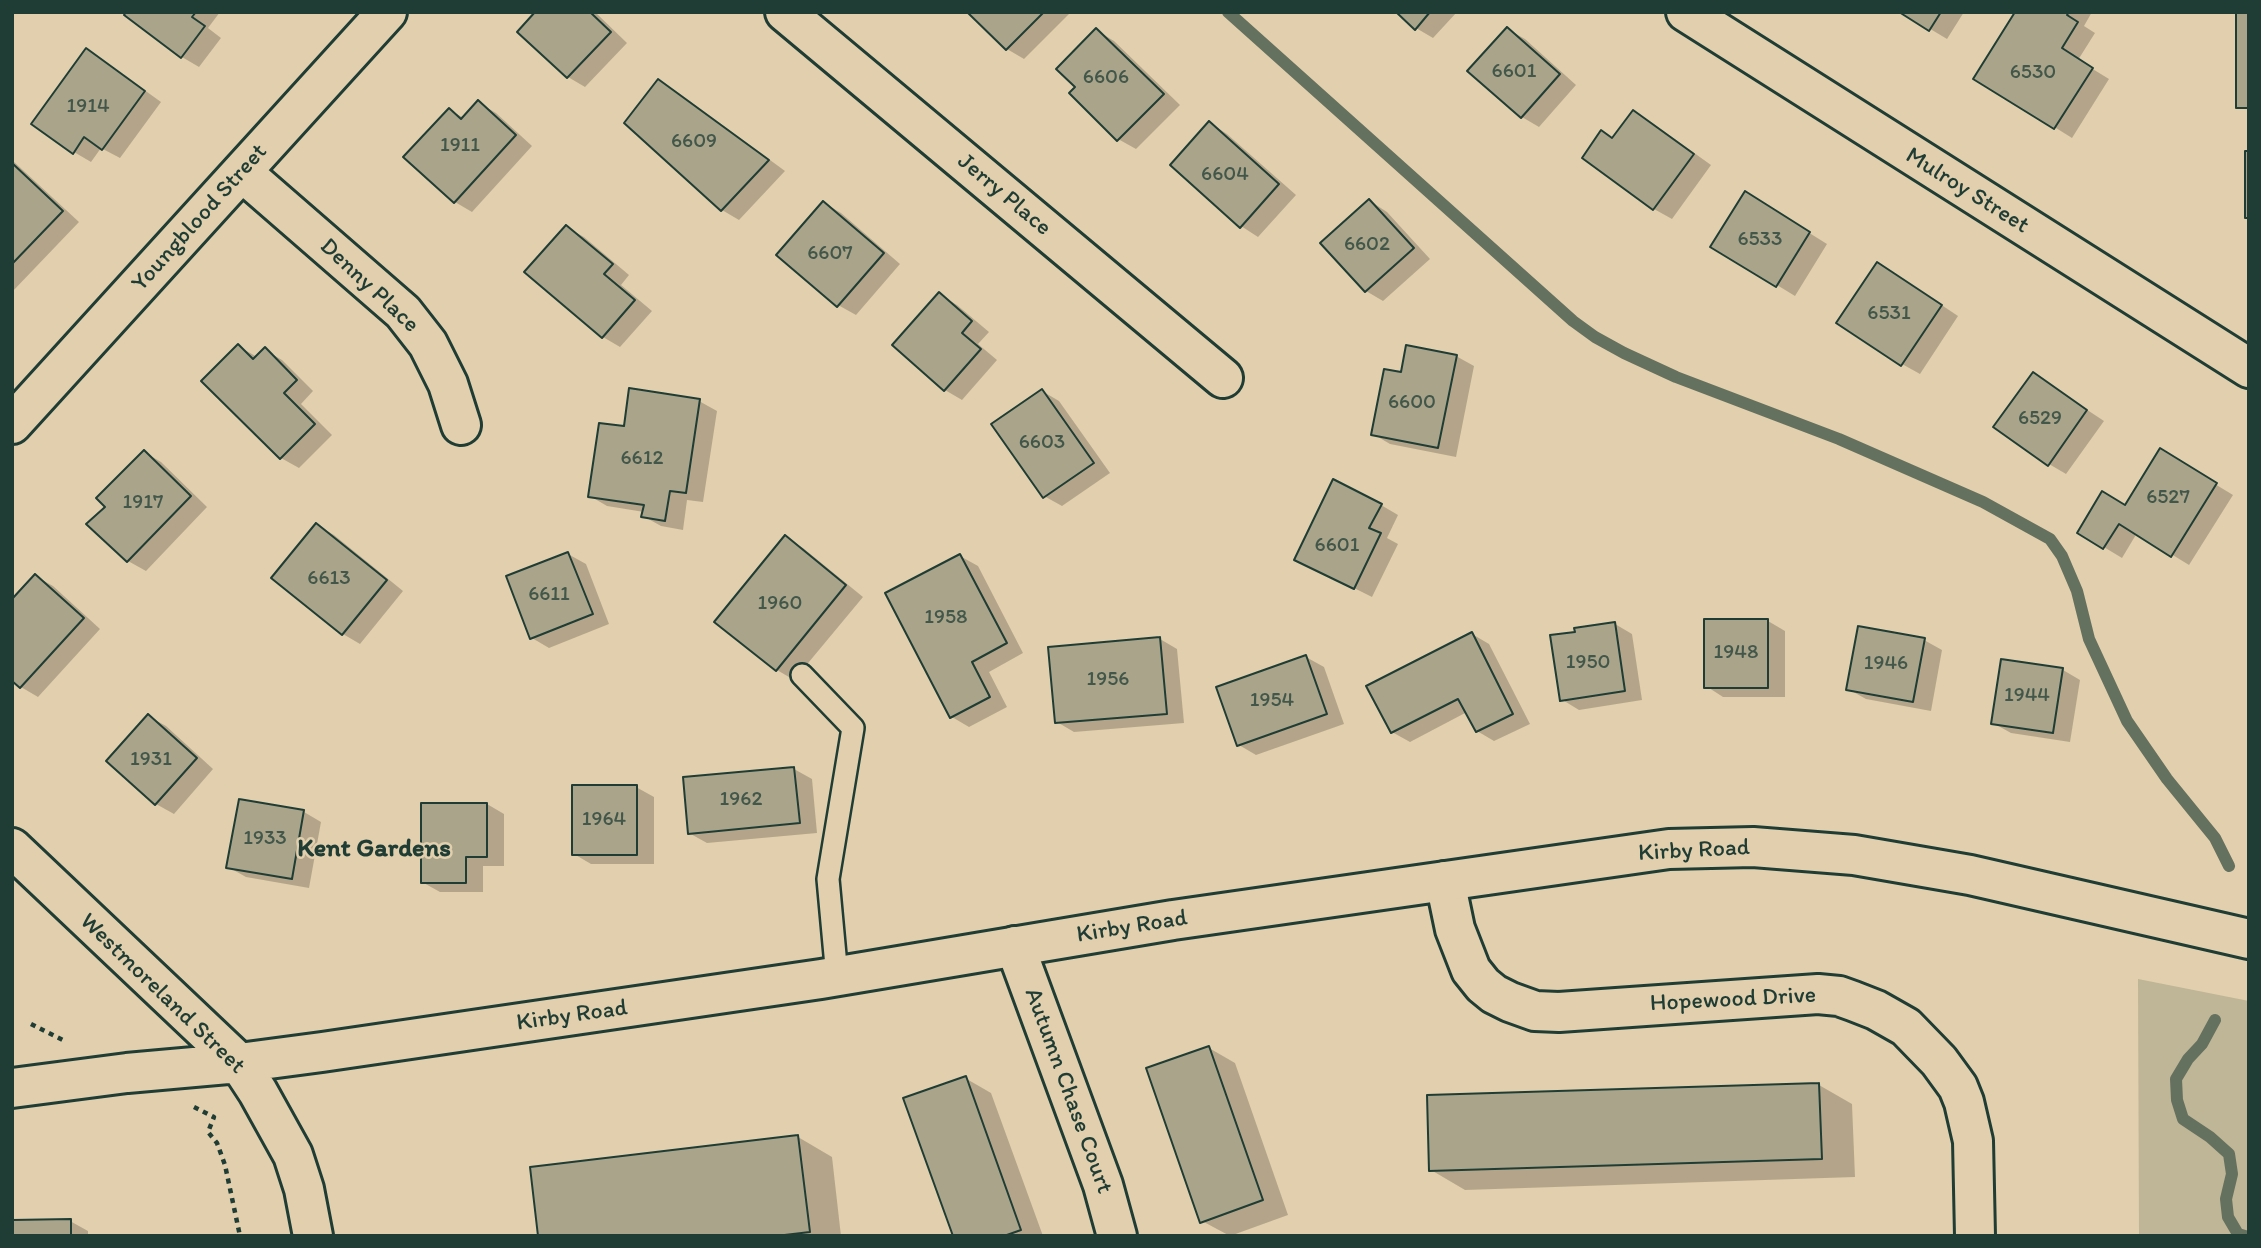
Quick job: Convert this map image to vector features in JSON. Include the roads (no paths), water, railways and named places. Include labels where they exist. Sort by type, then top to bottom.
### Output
[{"type":"street","name":"Youngblood Street","points":[[12,424],[387,12]]},
{"type":"street","name":"Jerry Place","points":[[785,12],[1223,378]]},
{"type":"street","name":"Mulroy Street","points":[[1709,19],[2249,368]]},
{"type":"street","name":"Denny Place","points":[[242,172],[403,312],[428,344],[449,384],[461,425]]},
{"type":"street","name":"Kirby Road","points":[[12,1088],[127,1073],[239,1063],[837,977],[1173,920],[1669,849],[1753,847],[1854,855],[1970,875],[2249,939]]},
{"type":"street","name":"Westmoreland Street","points":[[12,848],[239,1063],[293,1155],[313,1236]]},
{"type":"street","name":"Hopewood Drive","points":[[1445,881],[1455,929],[1471,970],[1494,994],[1535,1011],[1559,1012],[1818,994],[1839,996],[1853,1001],[1906,1027],[1939,1061],[1958,1087],[1964,1102],[1973,1141],[1975,1236]]},
{"type":"street","name":"Autumn Chase Court","points":[[1015,946],[1103,1185],[1117,1236]]},
{"type":"lane","points":[[802,675],[853,728],[828,879],[837,977]]},
{"type":"waterway","points":[[1228,12],[1573,321],[1595,337],[1676,377],[1839,439],[1983,502],[2050,539],[2062,556],[2077,591],[2089,639],[2127,721],[2167,779],[2215,838],[2229,866]]},
{"type":"waterway","points":[[2215,1020],[2202,1044],[2188,1059],[2176,1079],[2177,1100],[2183,1119],[2229,1154],[2232,1174],[2226,1199],[2228,1217],[2238,1234],[2245,1236]]},
{"type":"district","name":"Kent Gardens","points":[[374,849]]}]
